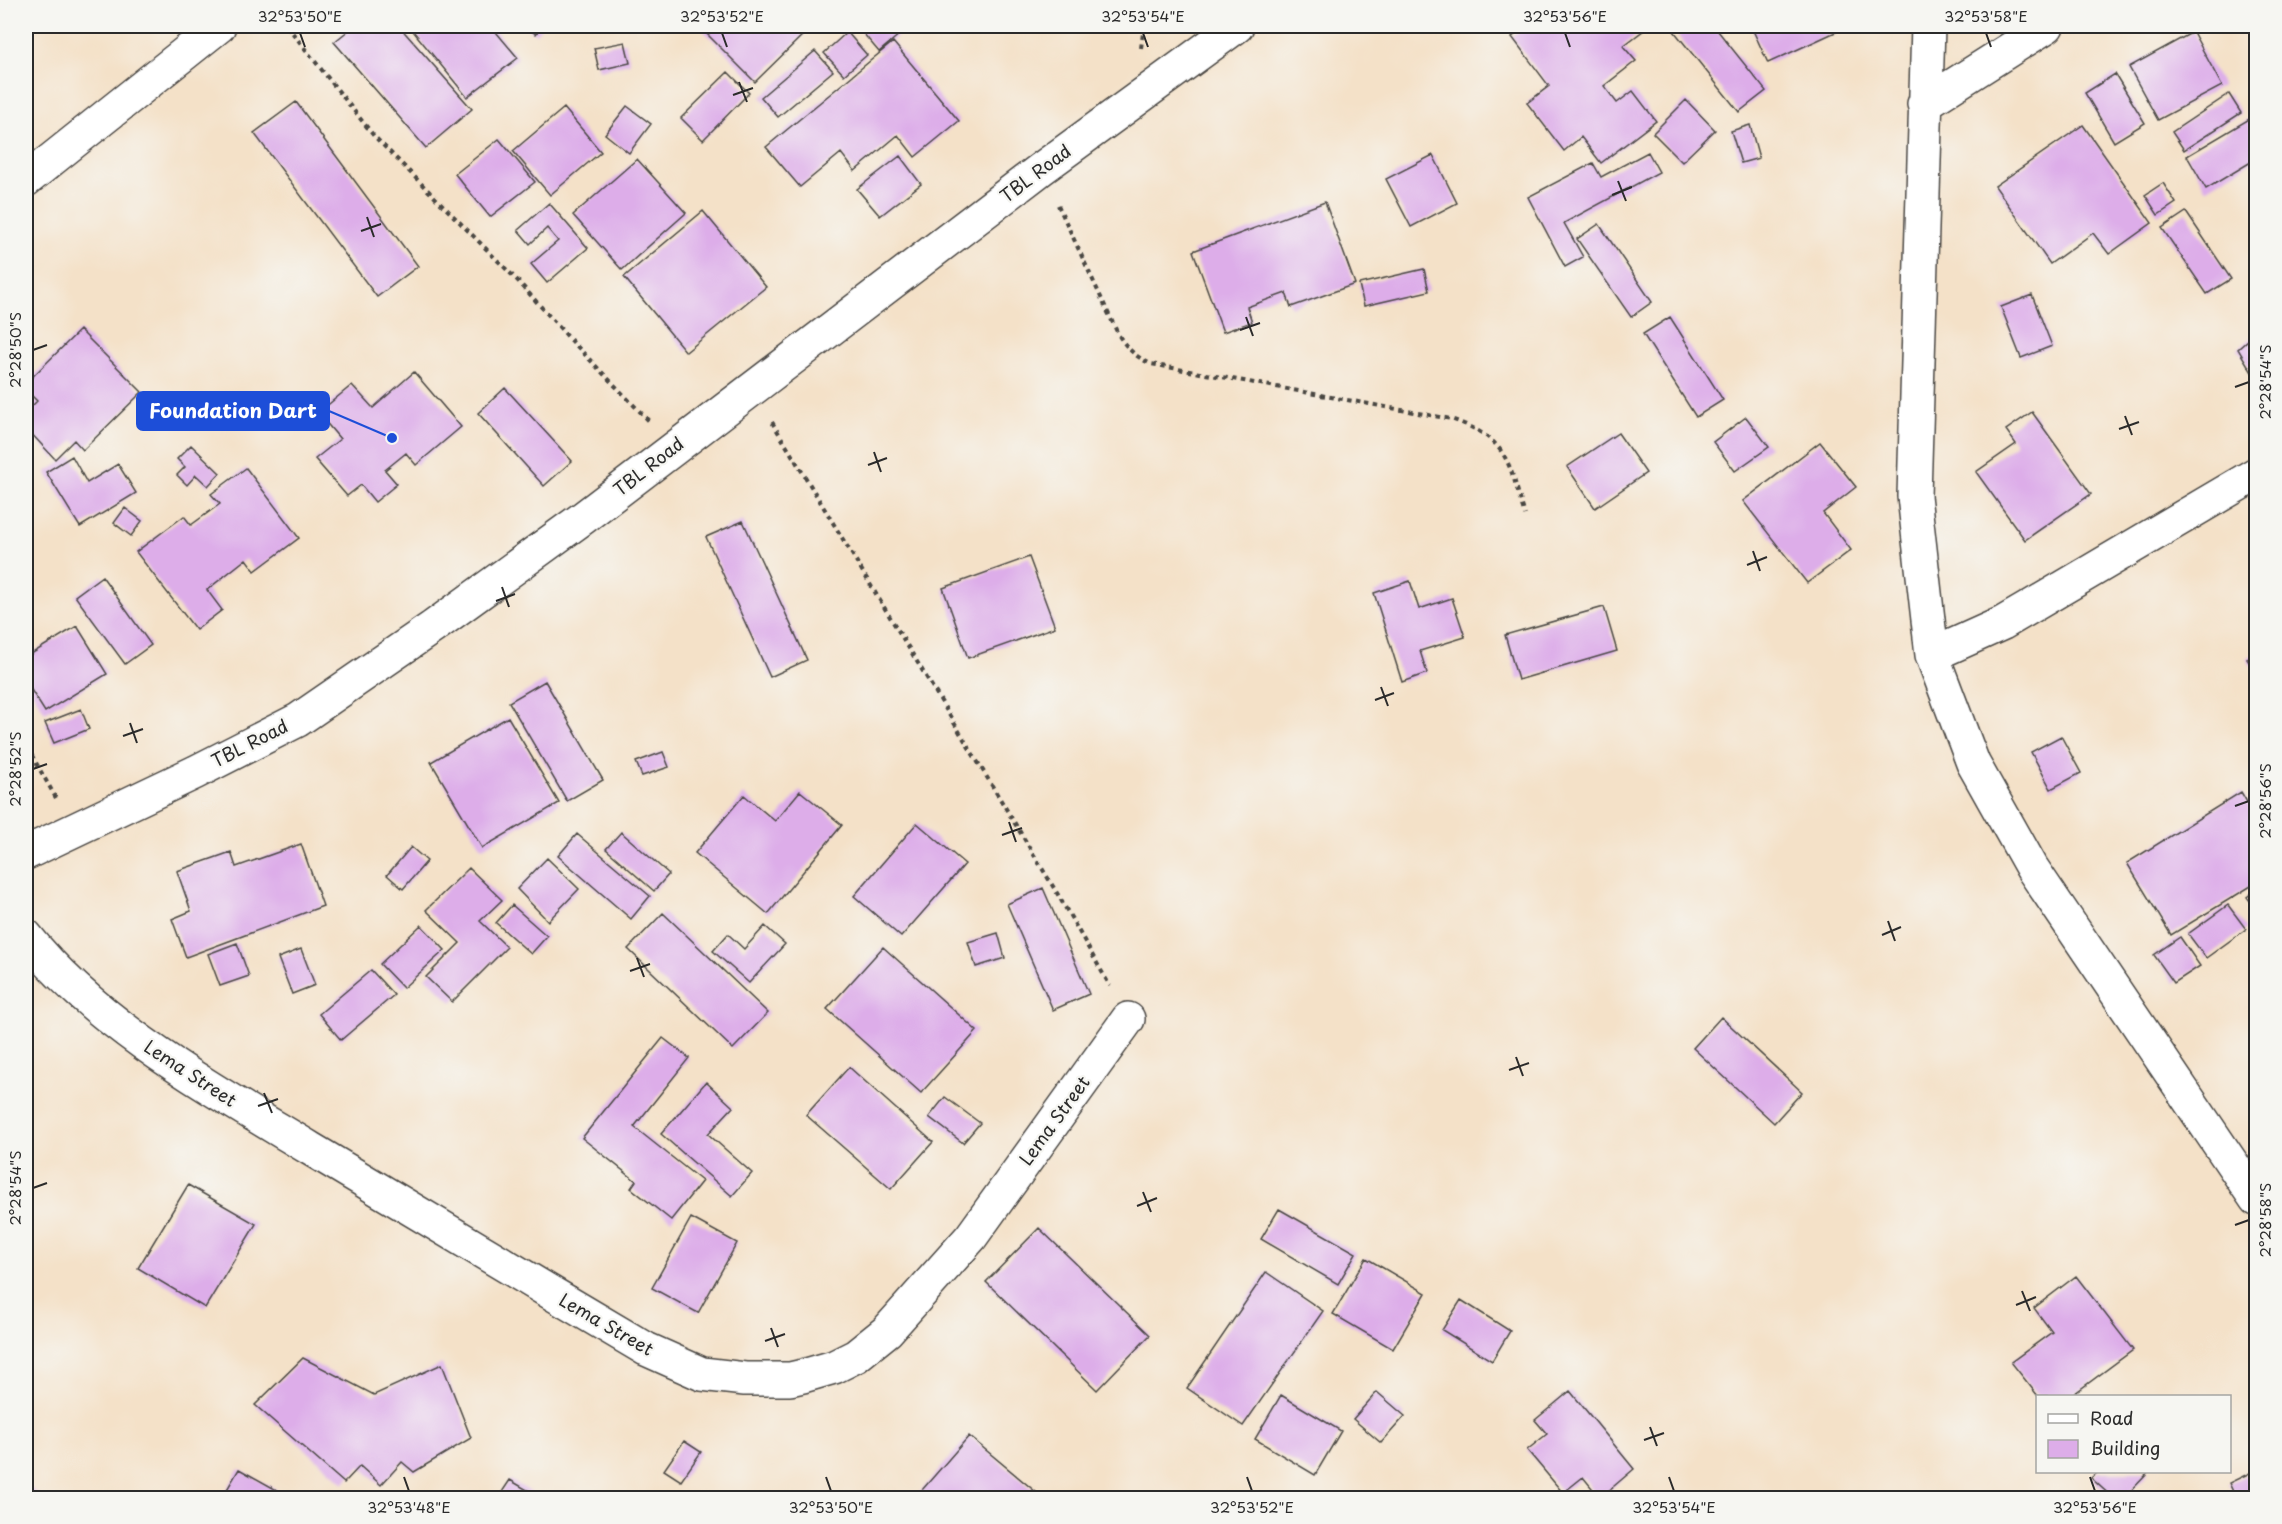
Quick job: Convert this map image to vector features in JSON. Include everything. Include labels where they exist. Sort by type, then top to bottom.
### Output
[{"type":"street","points":[[26,180],[184,37],[219,26]]},
{"type":"street","points":[[1928,26],[1914,496],[1932,655],[1973,763],[2032,868],[2256,1199]]},
{"type":"street","points":[[1924,104],[2047,26]]},
{"type":"street","name":"TBL Road","points":[[26,853],[196,772],[298,720],[434,627],[583,518],[1224,29]]},
{"type":"street","points":[[1932,655],[2003,623],[2256,474]]},
{"type":"street","name":"Lema Street","points":[[26,936],[48,964],[135,1038],[215,1092],[646,1349],[702,1374],[745,1379],[790,1379],[834,1367],[856,1356],[887,1331],[971,1237],[1128,1018]]},
{"type":"path","points":[[287,26],[374,136],[518,281],[568,337],[675,447]]},
{"type":"path","points":[[1041,169],[1118,334],[1138,358],[1151,364],[1440,417],[1473,427],[1485,433],[1507,459],[1525,515]]},
{"type":"path","points":[[751,389],[812,485],[1057,893],[1128,1018]]},
{"type":"path","points":[[26,748],[74,830]]},
{"type":"building","points":[[354,26],[399,26],[472,109],[426,148],[334,42]]},
{"type":"building","points":[[409,26],[491,26],[518,58],[467,97]]},
{"type":"building","points":[[524,26],[542,26],[536,34]]},
{"type":"building","points":[[699,26],[812,26],[755,82]]},
{"type":"building","points":[[857,26],[895,26],[901,33],[879,52]]},
{"type":"building","points":[[1527,26],[1583,26],[1586,29],[1590,26],[1641,26],[1644,30],[1623,46],[1636,61],[1604,86],[1617,103],[1633,91],[1656,121],[1601,163],[1581,137],[1564,151],[1527,103],[1549,86],[1512,37]]},
{"type":"building","points":[[1670,26],[1714,26],[1766,91],[1739,112]]},
{"type":"building","points":[[1751,26],[1841,26],[1842,29],[1768,63]]},
{"type":"building","points":[[847,32],[867,55],[844,75],[824,53]]},
{"type":"building","points":[[2193,32],[2222,86],[2158,120],[2129,67]]},
{"type":"building","points":[[625,42],[630,63],[599,70],[594,48]]},
{"type":"building","points":[[893,42],[959,121],[915,157],[898,135],[855,171],[841,153],[800,187],[766,147]]},
{"type":"building","points":[[815,51],[833,71],[778,117],[761,97]]},
{"type":"building","points":[[728,72],[749,93],[703,140],[681,118]]},
{"type":"building","points":[[2115,74],[2145,123],[2114,142],[2085,93]]},
{"type":"building","points":[[2229,94],[2241,113],[2184,150],[2172,132]]},
{"type":"building","points":[[1686,100],[1715,130],[1682,162],[1653,133]]},
{"type":"building","points":[[296,102],[418,266],[377,297],[254,133]]},
{"type":"building","points":[[627,106],[651,124],[629,153],[605,134]]},
{"type":"building","points":[[564,108],[601,152],[550,195],[513,151]]},
{"type":"building","points":[[2256,115],[2256,159],[2206,189],[2187,156]]},
{"type":"building","points":[[1750,125],[1759,158],[1741,163],[1731,131]]},
{"type":"building","points":[[2083,125],[2152,223],[2109,254],[2093,233],[2050,264],[1995,186]]},
{"type":"building","points":[[499,139],[535,182],[490,217],[455,174]]},
{"type":"building","points":[[1648,152],[1659,172],[1564,223],[1583,257],[1565,267],[1528,197],[1593,163],[1601,177]]},
{"type":"building","points":[[1433,155],[1457,203],[1411,227],[1386,179]]},
{"type":"building","points":[[900,156],[921,184],[880,216],[857,189]]},
{"type":"building","points":[[637,159],[686,213],[622,270],[573,215]]},
{"type":"building","points":[[2163,183],[2176,203],[2158,215],[2145,195]]},
{"type":"building","points":[[1325,202],[1355,284],[1291,307],[1286,293],[1247,307],[1252,322],[1223,332],[1193,251]]},
{"type":"building","points":[[549,203],[588,248],[547,283],[531,264],[558,241],[547,228],[530,244],[518,230]]},
{"type":"building","points":[[703,211],[766,287],[686,352],[624,277]]},
{"type":"building","points":[[2186,212],[2231,279],[2207,294],[2162,228]]},
{"type":"building","points":[[1599,224],[1652,302],[1631,317],[1577,239]]},
{"type":"building","points":[[1424,269],[1429,291],[1364,306],[1359,284]]},
{"type":"building","points":[[2032,295],[2052,346],[2021,358],[2001,307]]},
{"type":"building","points":[[1670,317],[1723,400],[1696,417],[1643,334]]},
{"type":"building","points":[[80,330],[142,392],[83,450],[74,440],[55,459],[26,428],[26,412],[37,401],[26,390],[26,383]]},
{"type":"building","points":[[2256,333],[2256,379],[2238,349]]},
{"type":"building","points":[[414,372],[461,427],[416,465],[406,453],[385,470],[397,484],[375,502],[361,485],[347,496],[315,459],[340,439],[318,413],[352,385],[373,408]]},
{"type":"building","points":[[505,388],[572,461],[544,486],[478,413]]},
{"type":"building","points":[[2032,412],[2091,494],[2025,540],[1976,472],[2016,444],[2006,430]]},
{"type":"building","points":[[1746,417],[1769,447],[1735,471],[1713,442]]},
{"type":"building","points":[[1618,433],[1646,473],[1595,508],[1567,467]]},
{"type":"building","points":[[1820,442],[1856,487],[1823,513],[1851,550],[1807,583],[1743,501]]},
{"type":"building","points":[[191,445],[220,473],[208,486],[196,475],[187,485],[177,475],[185,467],[177,459]]},
{"type":"building","points":[[72,456],[87,483],[118,464],[136,493],[80,527],[46,472]]},
{"type":"building","points":[[246,468],[299,538],[255,571],[246,559],[207,590],[222,610],[196,630],[136,552],[184,516],[191,525],[220,504],[211,494]]},
{"type":"building","points":[[125,508],[142,521],[131,536],[114,523]]},
{"type":"building","points":[[743,521],[807,660],[770,677],[706,537]]},
{"type":"building","points":[[1029,557],[1055,627],[968,658],[943,588]]},
{"type":"building","points":[[102,576],[151,645],[125,664],[75,596]]},
{"type":"building","points":[[1410,581],[1419,609],[1452,598],[1465,637],[1420,651],[1427,673],[1402,682],[1374,593]]},
{"type":"building","points":[[1604,607],[1617,651],[1518,680],[1505,635]]},
{"type":"building","points":[[77,626],[107,674],[45,712],[26,682],[26,657]]},
{"type":"building","points":[[2256,652],[2256,673],[2247,659]]},
{"type":"building","points":[[545,681],[603,780],[567,801],[509,702]]},
{"type":"building","points":[[81,709],[89,729],[54,743],[45,723]]},
{"type":"building","points":[[508,717],[559,803],[482,848],[431,762]]},
{"type":"building","points":[[2061,736],[2081,773],[2051,789],[2031,752]]},
{"type":"building","points":[[663,752],[669,767],[642,776],[636,762]]},
{"type":"building","points":[[800,791],[842,825],[768,914],[695,853],[744,795],[775,821]]},
{"type":"building","points":[[2241,792],[2256,817],[2256,883],[2171,935],[2127,863]]},
{"type":"building","points":[[917,823],[965,864],[901,937],[854,896]]},
{"type":"building","points":[[621,832],[669,874],[654,891],[606,849]]},
{"type":"building","points":[[577,834],[650,896],[631,919],[558,856]]},
{"type":"building","points":[[301,844],[323,906],[186,957],[172,919],[191,911],[177,871],[231,852],[236,867]]},
{"type":"building","points":[[411,847],[427,861],[403,889],[387,875]]},
{"type":"building","points":[[547,858],[579,889],[548,921],[517,889]]},
{"type":"building","points":[[469,868],[502,900],[480,921],[507,947],[452,1002],[426,977],[460,943],[426,910]]},
{"type":"building","points":[[1043,888],[1089,994],[1053,1010],[1007,904]]},
{"type":"building","points":[[2256,890],[2256,909],[2247,897]]},
{"type":"building","points":[[512,905],[547,936],[531,954],[496,923]]},
{"type":"building","points":[[2228,905],[2246,929],[2206,958],[2188,934]]},
{"type":"building","points":[[663,913],[768,1013],[733,1049],[628,949]]},
{"type":"building","points":[[421,925],[445,950],[403,988],[380,964]]},
{"type":"building","points":[[765,926],[785,944],[749,983],[713,951],[728,934],[744,949]]},
{"type":"building","points":[[998,933],[1005,958],[976,967],[968,942]]},
{"type":"building","points":[[2180,937],[2200,966],[2174,983],[2154,955]]},
{"type":"building","points":[[237,943],[249,976],[220,986],[208,954]]},
{"type":"building","points":[[883,947],[977,1031],[921,1093],[827,1009]]},
{"type":"building","points":[[301,949],[315,985],[292,994],[278,958]]},
{"type":"building","points":[[371,970],[394,995],[341,1040],[319,1014]]},
{"type":"building","points":[[1721,1017],[1802,1092],[1774,1123],[1693,1048]]},
{"type":"building","points":[[663,1038],[689,1058],[634,1127],[702,1181],[671,1220],[631,1188],[636,1181],[582,1138]]},
{"type":"building","points":[[849,1067],[933,1142],[891,1189],[806,1115]]},
{"type":"building","points":[[706,1082],[733,1107],[708,1134],[752,1173],[732,1196],[661,1134]]},
{"type":"building","points":[[945,1097],[980,1123],[963,1143],[929,1117]]},
{"type":"building","points":[[188,1185],[256,1224],[205,1308],[138,1268]]},
{"type":"building","points":[[1279,1209],[1356,1253],[1338,1284],[1261,1239]]},
{"type":"building","points":[[691,1218],[737,1243],[698,1313],[652,1288]]},
{"type":"building","points":[[1039,1228],[1150,1335],[1097,1390],[986,1282]]},
{"type":"building","points":[[1366,1258],[1426,1293],[1393,1349],[1333,1314]]},
{"type":"building","points":[[1266,1272],[1323,1311],[1243,1426],[1187,1388]]},
{"type":"building","points":[[2076,1276],[2133,1350],[2072,1395],[2037,1395],[2011,1362],[2052,1332],[2034,1308]]},
{"type":"building","points":[[1461,1300],[1510,1331],[1492,1361],[1442,1330]]},
{"type":"building","points":[[303,1358],[374,1395],[442,1364],[471,1438],[414,1472],[402,1462],[381,1485],[360,1466],[344,1483],[255,1405]]},
{"type":"building","points":[[1570,1391],[1634,1469],[1600,1498],[1583,1477],[1563,1493],[1527,1450],[1547,1434],[1535,1420]]},
{"type":"building","points":[[1377,1392],[1405,1416],[1381,1443],[1353,1419]]},
{"type":"building","points":[[1281,1395],[1341,1431],[1315,1475],[1255,1439]]},
{"type":"building","points":[[969,1436],[1036,1492],[1030,1498],[915,1498]]},
{"type":"building","points":[[684,1441],[701,1452],[681,1481],[664,1470]]},
{"type":"building","points":[[239,1469],[291,1498],[222,1498]]},
{"type":"building","points":[[2256,1470],[2256,1498],[2236,1498],[2229,1483]]},
{"type":"building","points":[[2097,1473],[2148,1473],[2124,1498],[2113,1498],[2091,1478]]},
{"type":"building","points":[[510,1480],[541,1498],[498,1498]]},
{"type":"building","points":[[26,1485],[43,1498],[26,1498]]},
{"type":"building","points":[[371,1493],[373,1498],[359,1498]]},
{"type":"place","name":"Foundation Dart","points":[[392,438]]}]
